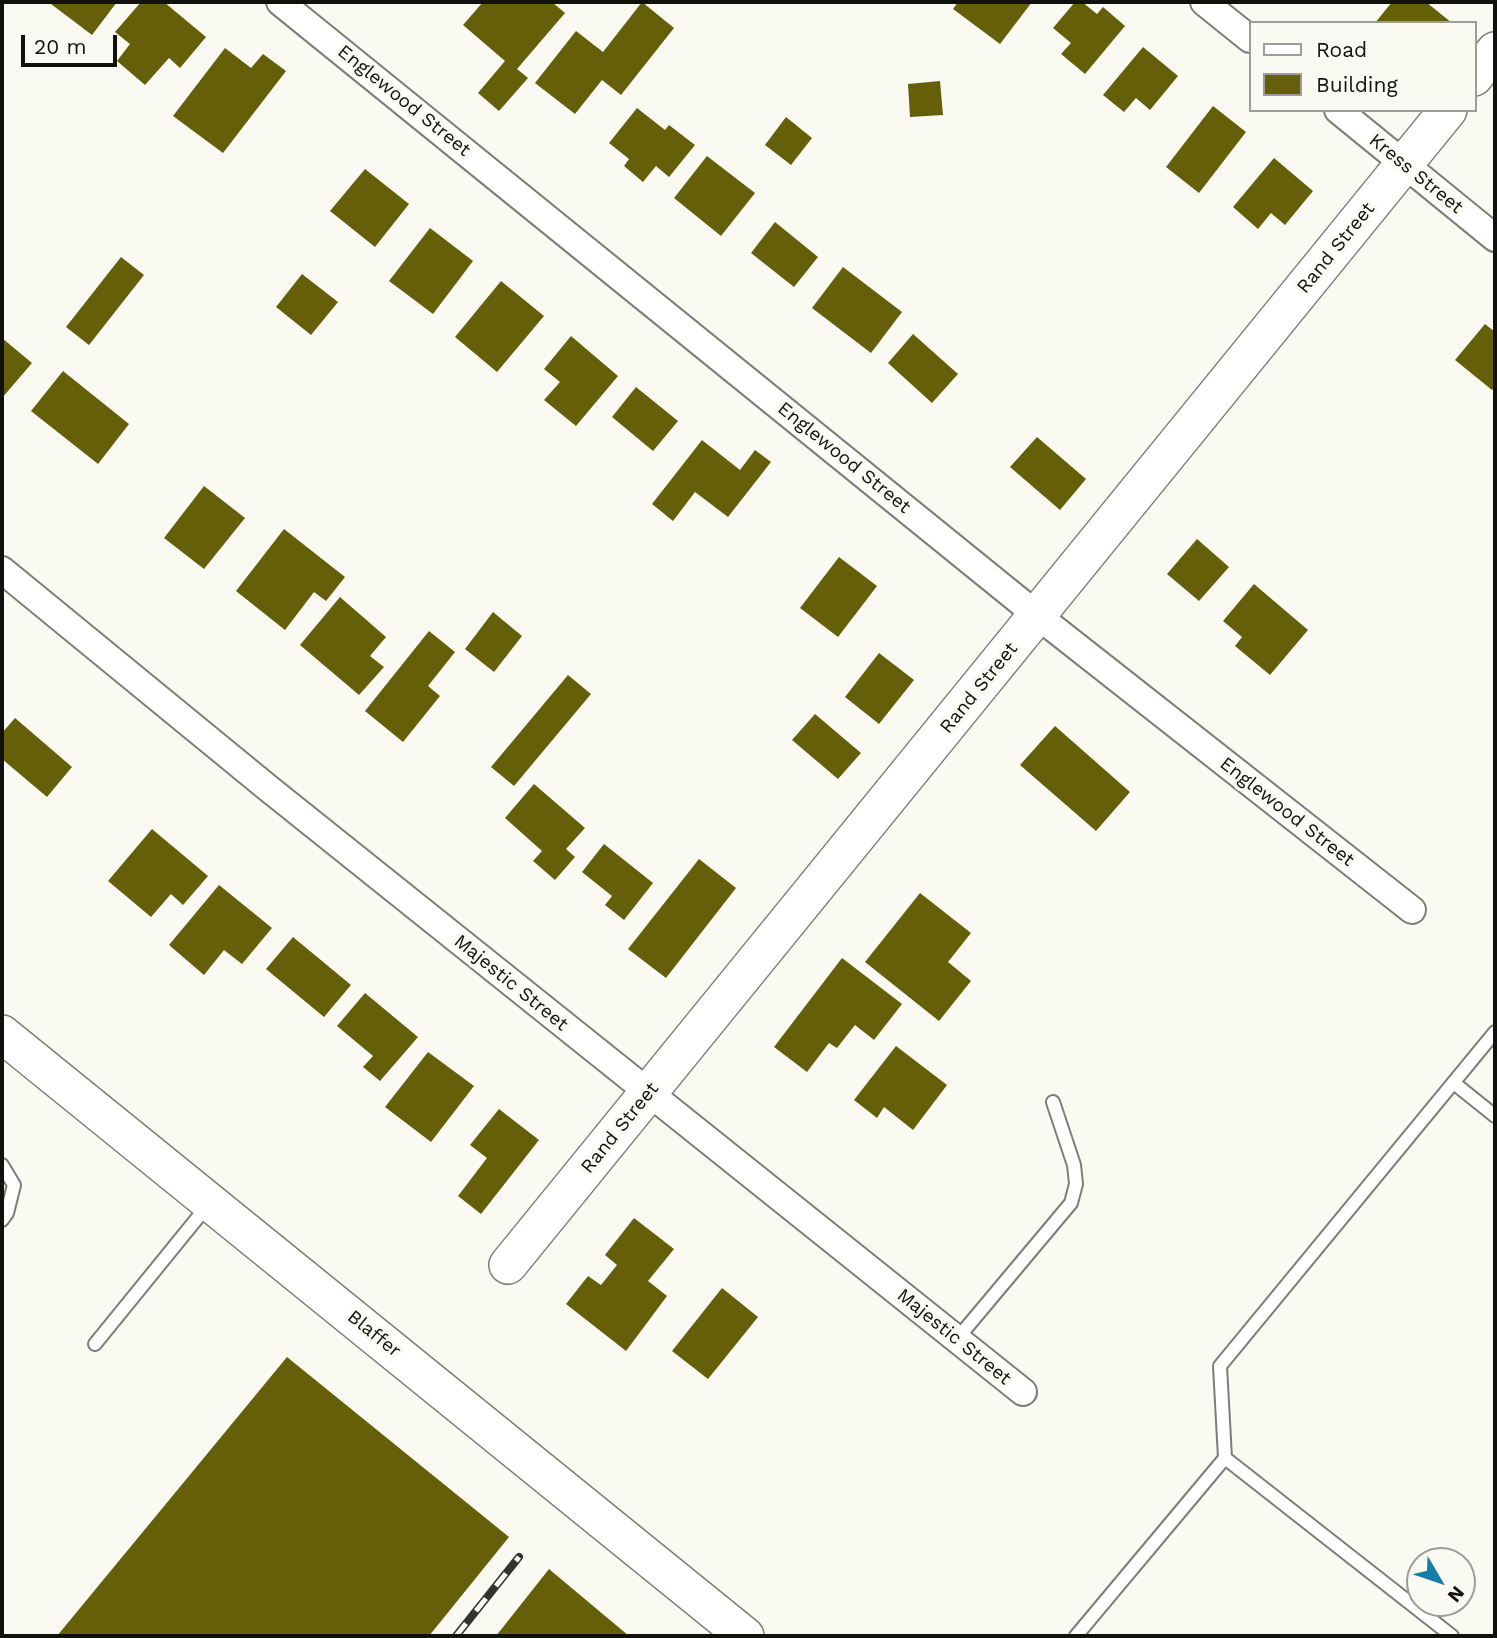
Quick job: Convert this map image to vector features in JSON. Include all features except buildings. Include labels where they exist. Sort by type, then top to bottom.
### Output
[{"type":"street","points":[[1204,2],[1248,37]]},
{"type":"street","name":"Englewood Street","points":[[295,6],[1038,616],[1412,910]]},
{"type":"street","points":[[1476,75],[1495,51]]},
{"type":"street","name":"Kress Street","points":[[1340,112],[1495,238]]},
{"type":"street","name":"Rand Street","points":[[508,1265],[1446,112]]},
{"type":"street","name":"Majestic Street","points":[[2,570],[268,788],[1023,1392]]},
{"type":"street","name":"Blaffer","points":[[2,1034],[745,1636]]},
{"type":"lane","points":[[1076,1636],[1225,1458],[1220,1366],[1495,1032]]},
{"type":"lane","points":[[1454,1083],[1495,1116]]},
{"type":"lane","points":[[957,1339],[1071,1203],[1076,1184],[1074,1165],[1053,1102]]},
{"type":"lane","points":[[2,1165],[13,1185],[7,1213],[2,1220]]},
{"type":"lane","points":[[95,1344],[210,1202]]},
{"type":"lane","points":[[1225,1458],[1452,1636]]},
{"type":"railway","points":[[456,1636],[519,1557]]}]
